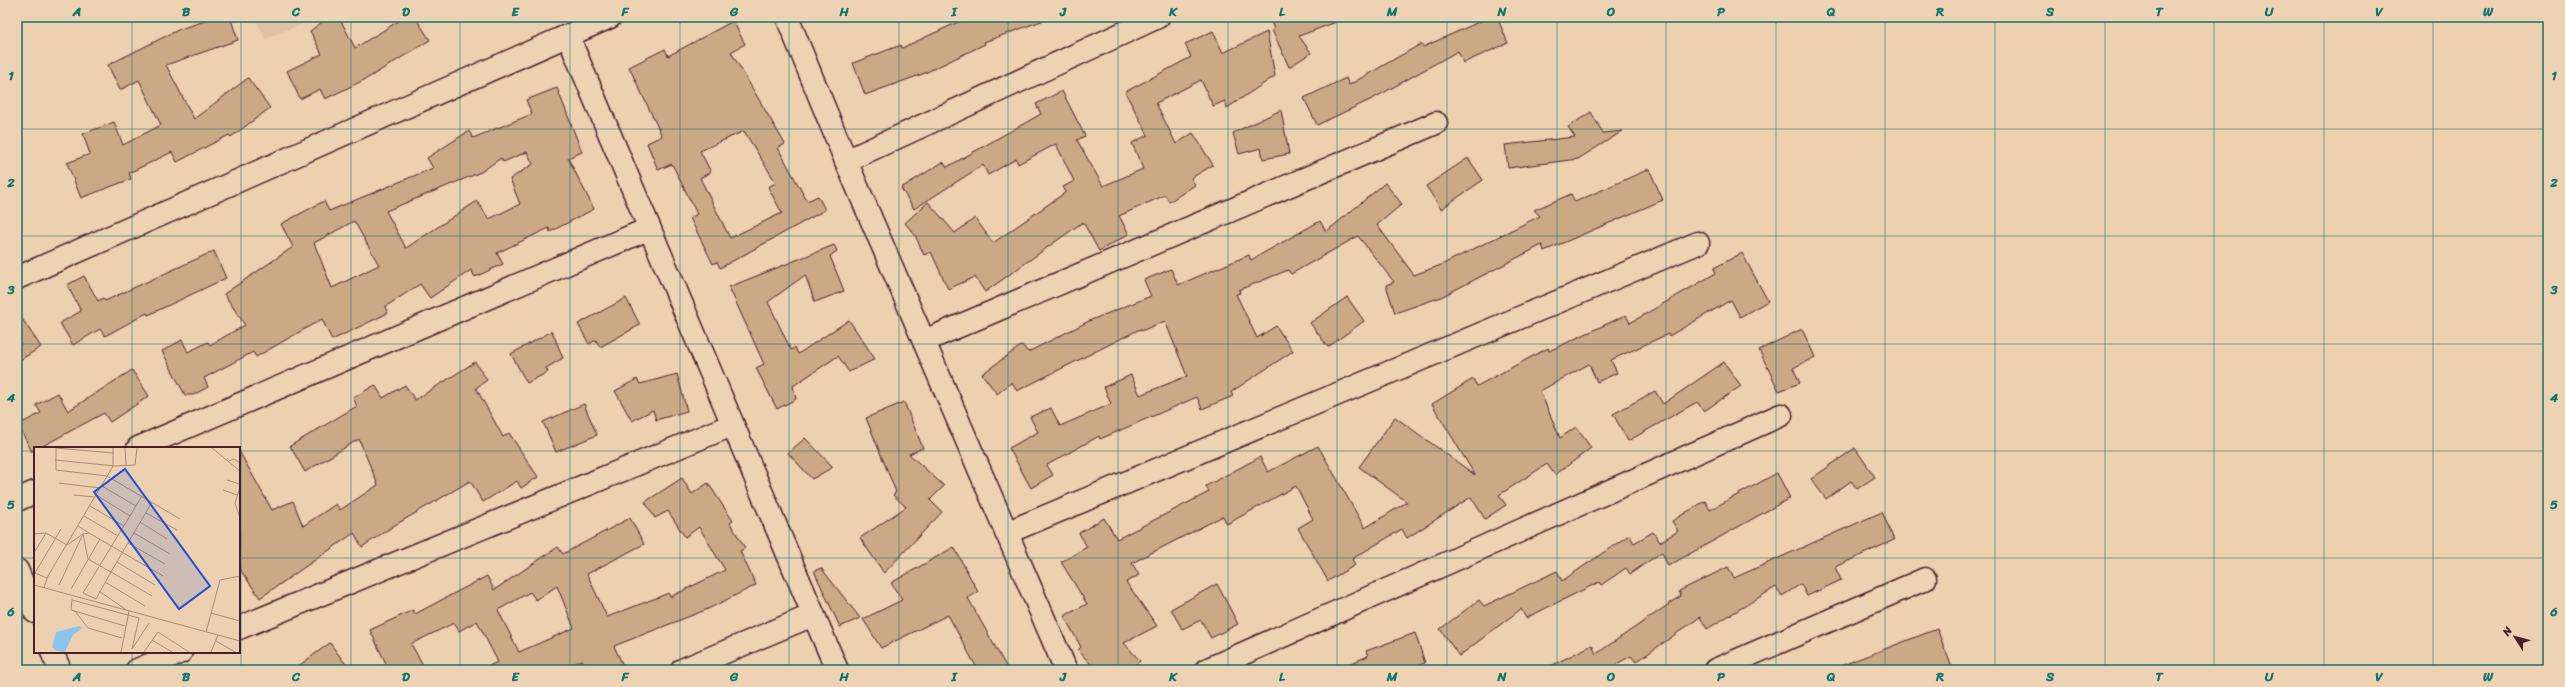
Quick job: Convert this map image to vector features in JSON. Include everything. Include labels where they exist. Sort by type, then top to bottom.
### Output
[{"type":"street","points":[[17,278],[610,17]]},
{"type":"street","points":[[787,17],[846,161],[1066,670]]},
{"type":"street","points":[[846,161],[1158,17]]},
{"type":"street","points":[[568,36],[648,229],[814,615],[836,670]]},
{"type":"street","points":[[924,342],[1436,122]]},
{"type":"street","points":[[140,447],[648,229]]},
{"type":"street","points":[[1006,533],[1698,243]]},
{"type":"street","points":[[1206,670],[1781,415]]},
{"type":"street","points":[[240,628],[732,425]]},
{"type":"street","points":[[17,500],[34,492]]},
{"type":"street","points":[[17,570],[34,610]]},
{"type":"street","points":[[1715,670],[1925,579]]},
{"type":"street","points":[[682,670],[814,615]]},
{"type":"street","points":[[52,653],[60,670]]},
{"type":"street","points":[[137,670],[179,653]]},
{"type":"shaded area","points":[[255,17],[319,17],[265,39]]},
{"type":"building","points":[[204,17],[230,17],[238,40],[166,65],[194,119],[248,78],[270,108],[231,137],[229,135],[177,162],[172,152],[129,173],[131,179],[81,198],[67,163],[90,154],[83,134],[114,122],[123,145],[161,125],[139,80],[120,90],[108,65],[180,29],[205,21]]},
{"type":"building","points":[[329,17],[339,17],[355,48],[405,17],[415,17],[430,40],[368,78],[325,99],[320,89],[300,99],[287,71],[322,54],[310,31]]},
{"type":"building","points":[[969,17],[1046,17],[1047,19],[984,42],[985,44],[925,73],[865,95],[853,63],[901,45],[902,48]]},
{"type":"building","points":[[1283,17],[1344,17],[1344,19],[1299,36],[1311,53],[1289,67],[1272,30],[1274,29],[1271,22]]},
{"type":"building","points":[[1490,17],[1497,17],[1508,43],[1463,63],[1458,51],[1374,98],[1317,125],[1304,98],[1346,78],[1349,85],[1421,44],[1423,47]]},
{"type":"building","points":[[733,21],[745,44],[731,52],[785,144],[778,148],[807,201],[818,196],[825,210],[720,268],[717,262],[713,264],[690,218],[697,214],[672,164],[658,170],[647,143],[662,136],[629,67],[665,49],[668,56]],"holes":[[[744,131],[776,183],[768,187],[782,213],[730,238],[700,178],[711,172],[700,151]]]},
{"type":"building","points":[[1213,31],[1223,53],[1267,32],[1275,76],[1227,108],[1225,101],[1213,106],[1201,80],[1156,103],[1176,144],[1193,133],[1213,165],[1191,178],[1195,185],[1169,202],[1165,195],[1119,216],[1129,234],[1099,251],[1083,222],[985,292],[975,277],[948,289],[931,252],[924,255],[915,235],[905,223],[928,202],[955,233],[975,218],[993,243],[1066,192],[1063,187],[1074,181],[1056,144],[1018,164],[1016,159],[988,175],[983,165],[914,209],[901,188],[943,162],[947,167],[1041,114],[1036,104],[1062,91],[1085,136],[1077,140],[1103,186],[1143,169],[1132,143],[1148,135],[1125,92],[1191,57],[1185,44]]},
{"type":"building","points":[[557,88],[582,152],[568,158],[594,209],[550,232],[549,228],[497,253],[503,264],[475,277],[471,270],[430,298],[420,284],[385,307],[388,313],[332,340],[322,319],[256,357],[253,352],[204,378],[208,387],[193,395],[185,395],[162,351],[182,340],[188,352],[208,342],[210,345],[245,325],[224,294],[293,247],[281,224],[324,201],[329,211],[433,168],[427,158],[469,131],[473,138],[532,114],[526,100]],"holes":[[[527,152],[533,164],[510,179],[520,204],[489,219],[477,201],[406,248],[386,211],[481,172],[501,158],[503,162]],[[354,221],[379,265],[332,288],[314,243]]]},
{"type":"building","points":[[1281,110],[1289,154],[1263,159],[1261,148],[1239,154],[1233,133]]},
{"type":"building","points":[[1591,112],[1603,133],[1623,131],[1578,159],[1508,168],[1505,145],[1575,137],[1568,127]]},
{"type":"building","points":[[1468,158],[1483,180],[1441,209],[1426,186]]},
{"type":"building","points":[[1649,169],[1663,200],[1544,251],[1542,245],[1441,297],[1395,313],[1386,285],[1394,282],[1358,236],[1291,274],[1288,270],[1239,290],[1240,293],[1236,294],[1257,338],[1276,326],[1293,351],[1231,392],[1233,396],[1202,409],[1197,397],[1100,439],[1099,436],[1047,465],[1053,475],[1031,488],[1009,448],[1038,432],[1030,417],[1051,408],[1060,426],[1111,404],[1104,387],[1131,375],[1140,395],[1187,376],[1165,321],[1141,331],[1140,329],[1017,391],[1012,382],[997,394],[982,374],[1022,345],[1028,352],[1091,320],[1151,296],[1144,280],[1171,269],[1178,285],[1249,255],[1251,260],[1320,221],[1326,232],[1385,183],[1402,204],[1377,225],[1414,275],[1441,265],[1540,216],[1534,210],[1571,194],[1575,202]]},
{"type":"building","points":[[834,245],[837,251],[830,256],[844,291],[815,302],[805,275],[768,302],[791,350],[795,347],[798,354],[849,320],[875,359],[849,372],[838,356],[793,386],[796,399],[777,409],[756,368],[764,364],[729,287]]},
{"type":"building","points":[[214,251],[226,278],[148,315],[147,313],[105,336],[100,329],[73,345],[60,323],[81,311],[67,285],[84,276],[98,301],[103,298],[105,301]]},
{"type":"building","points":[[1742,253],[1768,301],[1740,317],[1731,300],[1669,336],[1668,334],[1611,360],[1617,373],[1597,382],[1589,364],[1540,391],[1560,438],[1576,427],[1591,448],[1555,475],[1547,464],[1499,495],[1506,505],[1485,519],[1471,497],[1407,538],[1402,529],[1352,559],[1355,565],[1328,581],[1298,528],[1313,519],[1296,486],[1227,524],[1223,516],[1132,563],[1139,575],[1126,582],[1157,626],[1124,643],[1140,661],[1130,670],[1096,670],[1078,650],[1081,647],[1064,616],[1087,604],[1061,562],[1087,547],[1079,533],[1104,518],[1117,539],[1209,492],[1206,486],[1260,457],[1268,472],[1318,446],[1365,528],[1407,502],[1359,467],[1395,417],[1475,475],[1432,404],[1473,379],[1477,386],[1548,348],[1549,351],[1626,315],[1630,323],[1716,273],[1714,268]]},
{"type":"building","points":[[1347,297],[1364,321],[1328,347],[1310,323]]},
{"type":"building","points":[[626,298],[640,325],[600,347],[596,340],[589,344],[578,324]]},
{"type":"building","points":[[17,311],[41,347],[17,362]]},
{"type":"building","points":[[1802,329],[1815,357],[1793,368],[1800,383],[1779,391],[1759,350]]},
{"type":"building","points":[[552,331],[563,358],[546,368],[548,372],[527,383],[511,354]]},
{"type":"building","points":[[475,362],[487,380],[476,388],[503,437],[509,433],[538,477],[521,488],[517,481],[483,502],[470,481],[395,525],[362,547],[354,533],[260,598],[240,569],[240,453],[272,510],[293,501],[303,526],[336,504],[340,510],[378,485],[359,439],[305,472],[290,446],[357,406],[353,398],[375,385],[383,398],[405,385],[415,400]]},
{"type":"building","points":[[1724,362],[1741,386],[1704,411],[1697,402],[1628,441],[1613,414],[1655,391],[1663,404]]},
{"type":"building","points":[[132,370],[149,396],[110,422],[104,413],[41,447],[34,447],[32,452],[18,425],[41,413],[36,405],[58,393],[68,411]]},
{"type":"building","points":[[677,374],[687,411],[656,420],[653,410],[632,421],[615,391],[637,379],[640,384]]},
{"type":"building","points":[[904,402],[923,448],[909,454],[944,486],[930,500],[942,512],[884,573],[860,538],[906,507],[893,495],[896,492],[866,418]]},
{"type":"building","points":[[584,404],[597,435],[556,452],[543,422]]},
{"type":"building","points":[[805,438],[833,467],[812,479],[788,453]]},
{"type":"building","points":[[1855,448],[1875,477],[1857,489],[1851,481],[1826,499],[1811,479]]},
{"type":"building","points":[[1777,473],[1790,498],[1668,566],[1662,552],[1630,574],[1626,568],[1601,585],[1599,582],[1526,618],[1521,609],[1459,656],[1440,629],[1479,600],[1484,606],[1557,571],[1562,581],[1629,535],[1634,543],[1653,532],[1660,542],[1678,531],[1672,521],[1705,501],[1710,510]]},
{"type":"building","points":[[682,478],[692,494],[708,483],[733,521],[730,523],[745,548],[740,551],[756,585],[708,609],[614,646],[625,670],[586,670],[582,660],[560,670],[479,670],[498,662],[477,621],[459,631],[454,623],[411,644],[426,670],[389,670],[370,630],[413,610],[415,614],[487,576],[494,590],[558,547],[563,554],[630,518],[644,544],[587,574],[607,617],[669,593],[670,597],[725,570],[699,527],[685,537],[668,511],[655,518],[645,502]],"holes":[[[557,586],[574,628],[519,652],[498,610],[530,592],[536,600]]]},
{"type":"building","points":[[1882,512],[1894,540],[1835,567],[1841,580],[1807,596],[1801,584],[1782,596],[1776,587],[1707,629],[1700,617],[1636,662],[1631,656],[1605,670],[1543,670],[1592,645],[1596,654],[1681,596],[1679,591],[1728,567],[1734,578]]},
{"type":"building","points":[[954,547],[978,592],[968,598],[1008,670],[978,670],[948,615],[881,648],[863,619],[902,600],[891,583]]},
{"type":"building","points":[[821,568],[860,618],[840,627],[814,571]]},
{"type":"building","points":[[1217,584],[1238,624],[1211,638],[1201,620],[1182,629],[1171,609]]},
{"type":"building","points":[[1937,629],[1953,670],[1835,670],[1835,668]]},
{"type":"building","points":[[1415,633],[1425,663],[1406,670],[1335,670],[1368,656],[1366,651]]},
{"type":"building","points":[[330,643],[350,670],[293,670]]}]
